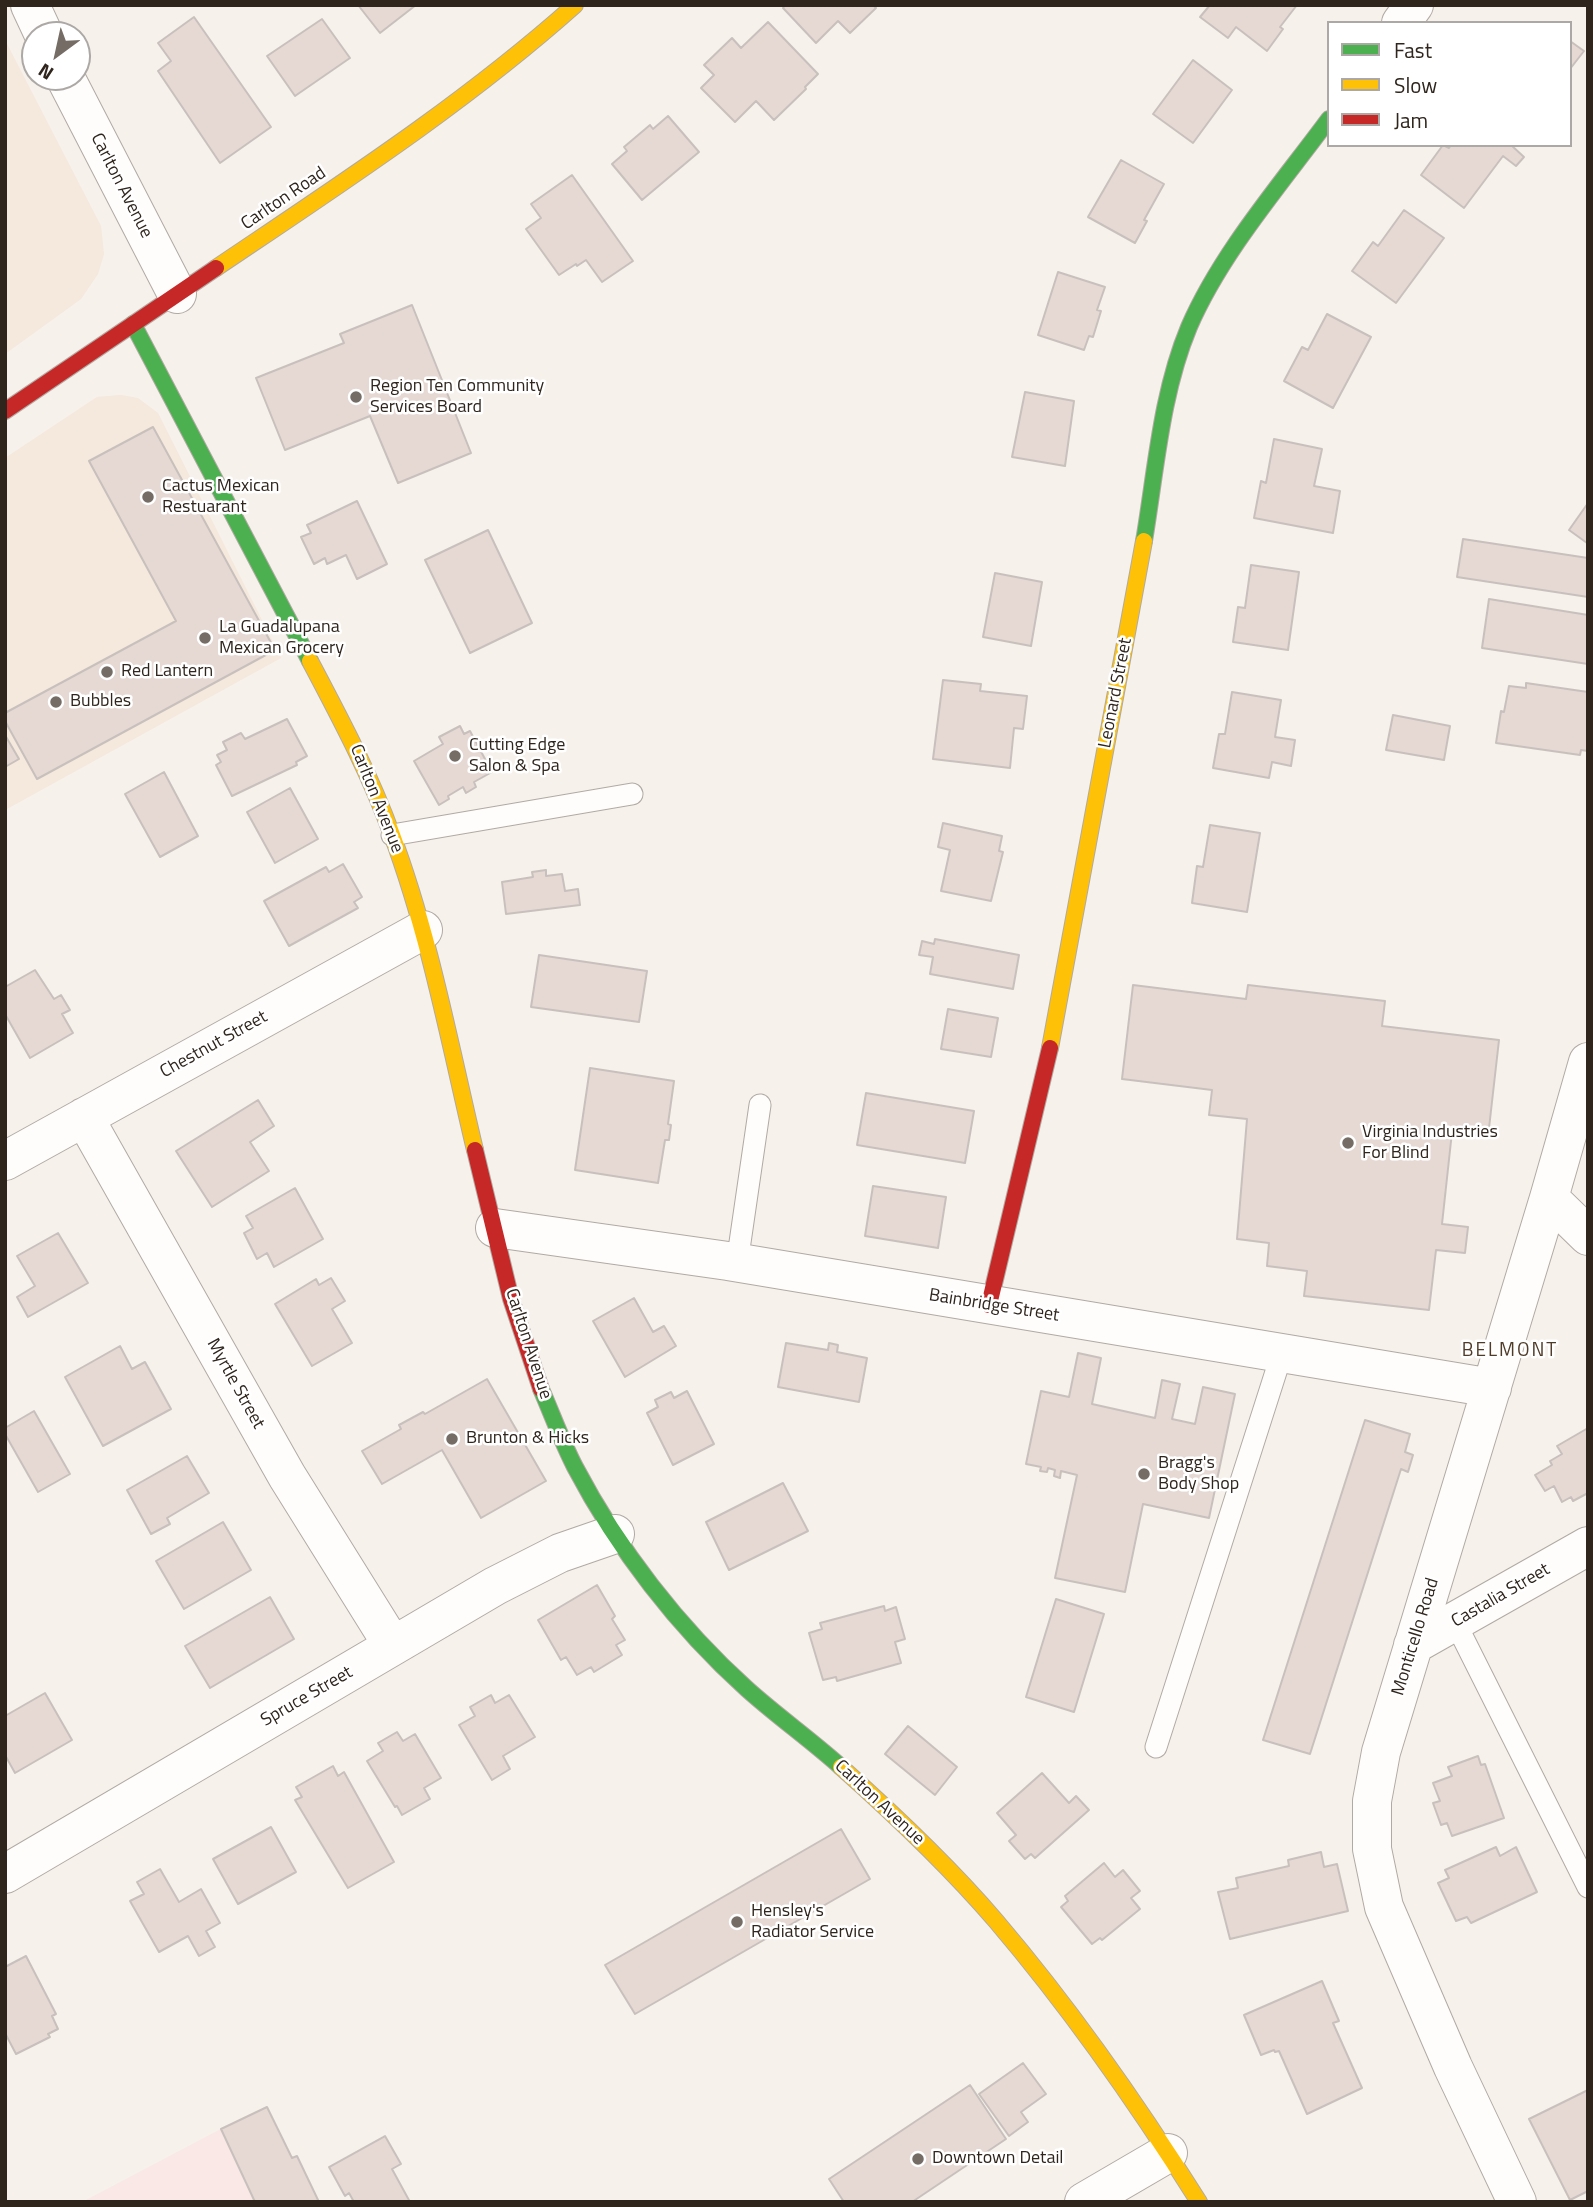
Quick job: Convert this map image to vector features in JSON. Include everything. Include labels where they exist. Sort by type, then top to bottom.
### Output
[{"type":"street","points":[[30,5],[37,21]]},
{"type":"street","name":"Carlton Road","points":[[5,411],[376,161],[470,93],[575,5]]},
{"type":"street","points":[[1403,21],[1415,5]]},
{"type":"street","name":"Carlton Avenue","points":[[72,91],[177,294]]},
{"type":"street","name":"Leonard Street","points":[[989,1305],[1060,999],[1131,618],[1168,389],[1189,328],[1219,271],[1327,122]]},
{"type":"street","name":"Carlton Avenue","points":[[133,324],[359,755],[392,835],[424,930],[511,1299],[539,1384],[575,1466],[615,1534],[641,1571],[697,1639],[747,1689],[906,1825],[996,1921],[1088,2040],[1168,2153],[1199,2202]]},
{"type":"street","name":"Chestnut Street","points":[[5,1161],[424,930]]},
{"type":"street","name":"Monticello Road","points":[[1517,2202],[1453,2067],[1384,1907],[1372,1849],[1372,1801],[1381,1752],[1588,1062]]},
{"type":"street","name":"Myrtle Street","points":[[84,1116],[287,1476],[393,1646]]},
{"type":"street","points":[[1549,1198],[1588,1236]]},
{"type":"street","name":"Bainbridge Street","points":[[495,1228],[737,1263],[1492,1388]]},
{"type":"street","name":"Spruce Street","points":[[5,1874],[516,1575],[560,1553],[615,1534]]},
{"type":"street","name":"Castalia Street","points":[[1413,1645],[1588,1546]]},
{"type":"street","points":[[1084,2202],[1168,2153]]},
{"type":"lane","points":[[392,835],[632,794]]},
{"type":"lane","points":[[737,1263],[760,1105]]},
{"type":"lane","points":[[1156,1747],[1283,1353]]},
{"type":"lane","points":[[1455,1622],[1588,1886]]},
{"type":"shaded area","points":[[5,40],[21,71],[21,91],[31,91],[101,226],[104,254],[98,274],[81,299],[5,354]]},
{"type":"shaded area","points":[[121,395],[138,398],[158,413],[281,658],[5,810],[5,458],[97,397]]},
{"type":"shaded area","points":[[221,2129],[255,2202],[85,2202],[88,2199]]},
{"type":"building","points":[[358,5],[416,5],[380,33]]},
{"type":"building","points":[[785,5],[873,5],[876,8],[850,33],[838,21],[816,43],[783,8]]},
{"type":"building","points":[[1210,5],[1297,5],[1280,27],[1283,29],[1267,51],[1236,27],[1228,38],[1200,17]]},
{"type":"building","points":[[194,17],[271,127],[220,163],[158,71],[171,61],[158,43]]},
{"type":"building","points":[[322,19],[350,58],[295,96],[267,56]]},
{"type":"building","points":[[768,22],[818,74],[774,120],[756,101],[735,122],[701,88],[714,75],[704,65],[732,38],[741,48]]},
{"type":"building","points":[[1572,42],[1584,51],[1572,66]]},
{"type":"building","points":[[1193,60],[1232,90],[1193,143],[1153,114]]},
{"type":"building","points":[[668,116],[699,152],[642,200],[612,164],[627,151],[624,147],[650,125],[653,129]]},
{"type":"building","points":[[1442,147],[1513,147],[1524,157],[1516,166],[1503,156],[1464,208],[1421,175]]},
{"type":"building","points":[[1121,160],[1164,184],[1135,243],[1088,217]]},
{"type":"building","points":[[572,175],[633,261],[602,282],[586,260],[559,275],[526,229],[541,218],[531,204]]},
{"type":"building","points":[[1404,210],[1444,238],[1396,303],[1352,271],[1373,242],[1378,246]]},
{"type":"building","points":[[1058,272],[1105,287],[1097,310],[1101,311],[1093,337],[1089,336],[1084,350],[1038,335]]},
{"type":"building","name":"Region Ten Community Services Board","points":[[412,305],[471,453],[398,483],[370,416],[285,450],[256,378],[344,343],[340,334]]},
{"type":"building","points":[[1327,314],[1371,337],[1333,408],[1284,381],[1302,347],[1308,350]]},
{"type":"building","points":[[1025,392],[1074,401],[1065,466],[1012,457]]},
{"type":"building","points":[[153,427],[275,650],[37,779],[5,721],[5,713],[176,621],[89,461]]},
{"type":"building","points":[[1274,439],[1322,449],[1314,486],[1340,491],[1333,533],[1254,518],[1261,481],[1266,483]]},
{"type":"building","points":[[357,501],[387,564],[357,579],[346,555],[327,564],[325,558],[314,564],[301,537],[311,533],[307,525]]},
{"type":"building","points":[[1588,503],[1588,546],[1569,530]]},
{"type":"building","points":[[488,530],[532,623],[470,653],[425,560]]},
{"type":"building","points":[[1463,539],[1588,558],[1588,597],[1457,577]]},
{"type":"building","points":[[1251,565],[1299,572],[1288,650],[1233,642],[1238,607],[1245,608]]},
{"type":"building","points":[[995,573],[1042,582],[1031,646],[983,637]]},
{"type":"building","points":[[1489,599],[1588,615],[1588,664],[1482,648]]},
{"type":"building","points":[[943,680],[981,684],[980,691],[1027,696],[1023,729],[1014,728],[1010,768],[933,759]]},
{"type":"building","points":[[1526,683],[1588,692],[1588,751],[1581,750],[1580,755],[1496,743],[1501,711],[1504,712],[1509,686],[1526,688]]},
{"type":"building","points":[[1232,692],[1281,700],[1275,737],[1295,740],[1291,766],[1272,762],[1269,778],[1213,768],[1219,734],[1225,734]]},
{"type":"building","points":[[1393,715],[1450,726],[1444,760],[1386,750]]},
{"type":"building","points":[[287,719],[307,756],[296,762],[297,765],[232,796],[216,765],[221,762],[217,755],[227,750],[223,742],[241,733],[245,739]]},
{"type":"building","points":[[460,726],[464,734],[470,731],[492,772],[474,782],[476,787],[466,793],[463,787],[439,805],[414,761],[443,744],[439,737]]},
{"type":"building","points":[[5,735],[19,759],[5,767]]},
{"type":"building","points":[[164,772],[198,836],[160,857],[125,794]]},
{"type":"building","points":[[290,788],[318,839],[275,863],[247,812]]},
{"type":"building","points":[[943,823],[1002,836],[999,851],[1003,852],[991,901],[941,891],[950,850],[938,847]]},
{"type":"building","points":[[1210,825],[1260,833],[1247,912],[1192,903],[1197,866],[1203,867]]},
{"type":"building","points":[[343,864],[362,897],[354,902],[358,908],[289,946],[264,901],[326,867],[329,872]]},
{"type":"building","points":[[546,870],[546,876],[562,874],[565,891],[578,889],[580,905],[506,914],[502,882],[533,877],[532,872]]},
{"type":"building","points":[[935,939],[1019,955],[1013,989],[930,974],[933,957],[919,955],[922,941],[934,944]]},
{"type":"building","points":[[539,955],[647,971],[639,1022],[531,1007]]},
{"type":"building","points":[[35,970],[54,999],[61,995],[70,1010],[62,1014],[73,1033],[30,1058],[5,1014],[5,987]]},
{"type":"building","name":"Virginia Industries For Blind","points":[[1133,985],[1246,999],[1248,985],[1385,1001],[1382,1026],[1499,1040],[1488,1137],[1452,1132],[1442,1224],[1468,1227],[1465,1253],[1436,1250],[1429,1310],[1304,1296],[1307,1271],[1267,1266],[1269,1243],[1237,1239],[1247,1119],[1209,1115],[1212,1090],[1122,1079]]},
{"type":"building","points":[[948,1009],[998,1018],[991,1057],[941,1049]]},
{"type":"building","points":[[590,1068],[674,1081],[668,1124],[671,1125],[669,1140],[665,1140],[658,1183],[575,1170]]},
{"type":"building","points":[[866,1093],[974,1111],[965,1163],[857,1145]]},
{"type":"building","points":[[258,1100],[274,1126],[250,1142],[269,1171],[212,1207],[176,1151]]},
{"type":"building","points":[[873,1186],[946,1197],[938,1248],[865,1236]]},
{"type":"building","points":[[295,1188],[323,1239],[274,1267],[267,1253],[257,1259],[244,1233],[253,1228],[246,1216]]},
{"type":"building","points":[[58,1233],[88,1283],[28,1317],[17,1297],[35,1286],[17,1256]]},
{"type":"building","points":[[331,1278],[345,1301],[332,1309],[352,1343],[312,1366],[275,1304],[316,1279],[319,1285]]},
{"type":"building","points":[[634,1298],[653,1332],[664,1326],[676,1346],[625,1377],[593,1321]]},
{"type":"building","points":[[786,1343],[828,1350],[829,1343],[838,1345],[837,1352],[867,1358],[859,1402],[778,1387]]},
{"type":"building","points":[[120,1346],[132,1369],[145,1362],[171,1409],[103,1446],[65,1377]]},
{"type":"building","name":"Bragg's Body Shop","points":[[1078,1353],[1101,1358],[1092,1404],[1155,1418],[1162,1380],[1180,1384],[1172,1419],[1195,1424],[1203,1387],[1235,1394],[1209,1518],[1143,1504],[1125,1592],[1055,1578],[1077,1475],[1061,1471],[1060,1478],[1054,1476],[1055,1470],[1048,1468],[1047,1472],[1040,1471],[1041,1467],[1026,1464],[1041,1391],[1069,1397]]},
{"type":"building","name":"Brunton & Hicks","points":[[487,1379],[546,1481],[481,1518],[442,1450],[382,1484],[362,1451],[401,1429],[399,1425],[423,1412],[425,1414]]},
{"type":"building","points":[[687,1391],[714,1444],[673,1465],[647,1413],[658,1407],[655,1400],[671,1392],[674,1398]]},
{"type":"building","points":[[34,1411],[70,1474],[38,1492],[5,1434],[5,1428]]},
{"type":"building","points":[[1365,1420],[1410,1434],[1405,1452],[1413,1455],[1408,1472],[1401,1469],[1310,1754],[1263,1740]]},
{"type":"building","points":[[1588,1428],[1588,1493],[1573,1501],[1571,1497],[1562,1502],[1554,1486],[1545,1491],[1535,1475],[1552,1465],[1550,1461],[1562,1454],[1557,1446]]},
{"type":"building","points":[[187,1456],[209,1493],[167,1518],[170,1524],[151,1534],[127,1490]]},
{"type":"building","points":[[783,1483],[808,1531],[729,1570],[706,1522]]},
{"type":"building","points":[[223,1522],[251,1570],[184,1609],[156,1561]]},
{"type":"building","points":[[597,1585],[625,1640],[616,1645],[622,1655],[594,1672],[591,1667],[577,1675],[566,1657],[561,1660],[538,1620]]},
{"type":"building","points":[[270,1597],[294,1639],[210,1688],[185,1646]]},
{"type":"building","points":[[1056,1599],[1104,1614],[1074,1712],[1026,1697]]},
{"type":"building","points":[[884,1606],[885,1611],[896,1607],[905,1639],[895,1642],[901,1663],[837,1681],[836,1677],[823,1680],[809,1633],[822,1629],[820,1623]]},
{"type":"building","points":[[45,1693],[72,1740],[15,1773],[5,1755],[5,1716]]},
{"type":"building","points":[[491,1695],[495,1703],[509,1695],[535,1737],[503,1756],[510,1769],[492,1780],[459,1725],[475,1716],[470,1707]]},
{"type":"building","points":[[908,1726],[957,1767],[935,1795],[885,1754]]},
{"type":"building","points":[[397,1732],[403,1741],[415,1734],[441,1778],[424,1788],[430,1799],[402,1815],[367,1761],[383,1751],[378,1743]]},
{"type":"building","points":[[1478,1756],[1481,1765],[1485,1764],[1504,1818],[1452,1836],[1447,1823],[1441,1825],[1433,1803],[1440,1801],[1433,1783],[1452,1776],[1448,1767]]},
{"type":"building","points":[[333,1766],[338,1776],[344,1772],[394,1862],[348,1888],[295,1800],[302,1797],[296,1787]]},
{"type":"building","points":[[1042,1773],[1069,1803],[1076,1796],[1089,1810],[1035,1858],[1031,1854],[1025,1859],[1009,1841],[1016,1835],[997,1813]]},
{"type":"building","points":[[271,1827],[296,1872],[238,1904],[213,1859]]},
{"type":"building","name":"Hensley's Radiator Service","points":[[841,1829],[870,1879],[635,2014],[605,1965]]},
{"type":"building","points":[[1496,1847],[1500,1856],[1516,1847],[1537,1892],[1471,1923],[1467,1917],[1456,1921],[1438,1883],[1449,1878],[1445,1870]]},
{"type":"building","points":[[1321,1852],[1324,1867],[1337,1864],[1348,1911],[1230,1939],[1218,1892],[1238,1888],[1236,1878],[1289,1866],[1288,1860]]},
{"type":"building","points":[[1104,1863],[1115,1877],[1123,1870],[1140,1891],[1131,1898],[1140,1909],[1102,1940],[1100,1938],[1092,1944],[1061,1907],[1068,1901],[1065,1896]]},
{"type":"building","points":[[160,1869],[179,1902],[201,1889],[220,1923],[206,1931],[215,1947],[199,1956],[188,1936],[159,1952],[130,1901],[144,1894],[137,1882]]},
{"type":"building","points":[[26,1956],[56,2014],[52,2016],[58,2029],[48,2034],[50,2037],[16,2054],[5,2033],[5,1967]]},
{"type":"building","points":[[1322,1981],[1339,2021],[1333,2023],[1362,2088],[1307,2114],[1279,2051],[1261,2055],[1244,2015]]},
{"type":"building","points":[[1023,2063],[1046,2094],[1021,2112],[1028,2122],[1009,2136],[979,2094]]},
{"type":"building","name":"Downtown Detail","points":[[970,2085],[1006,2139],[912,2202],[844,2202],[829,2179]]},
{"type":"building","points":[[1588,2090],[1588,2191],[1570,2200],[1529,2119]]},
{"type":"building","points":[[267,2107],[292,2158],[297,2156],[319,2202],[255,2202],[221,2129]]},
{"type":"building","points":[[385,2136],[401,2164],[392,2169],[410,2202],[354,2202],[349,2193],[345,2196],[329,2167]]},
{"type":"traffic: fast","points":[[1144,541],[1166,405],[1189,327],[1202,299],[1235,246],[1327,122]]},
{"type":"traffic: fast","points":[[133,324],[310,661]]},
{"type":"traffic: fast","points":[[541,1389],[570,1457],[592,1498],[651,1586],[722,1665],[758,1699],[841,1767]]},
{"type":"traffic: slow","points":[[216,268],[445,110],[575,5]]},
{"type":"traffic: slow","points":[[1050,1048],[1144,541]]},
{"type":"traffic: slow","points":[[310,661],[364,768],[405,874],[438,991],[475,1150]]},
{"type":"traffic: slow","points":[[841,1767],[941,1861],[1024,1954],[1103,2058],[1199,2202]]},
{"type":"traffic: jam","points":[[5,411],[216,268]]},
{"type":"traffic: jam","points":[[989,1305],[1050,1048]]},
{"type":"traffic: jam","points":[[475,1150],[511,1299],[541,1389]]},
{"type":"place","name":"Region Ten Community Services Board","points":[[356,397]]},
{"type":"place","name":"Cactus Mexican Restuarant","points":[[148,497]]},
{"type":"place","name":"La Guadalupana Mexican Grocery","points":[[205,638]]},
{"type":"place","name":"Red Lantern","points":[[107,672]]},
{"type":"place","name":"Bubbles","points":[[56,702]]},
{"type":"place","name":"Cutting Edge Salon & Spa","points":[[455,756]]},
{"type":"place","name":"Virginia Industries For Blind","points":[[1348,1143]]},
{"type":"place","name":"Brunton & Hicks","points":[[452,1439]]},
{"type":"place","name":"Bragg's Body Shop","points":[[1144,1474]]},
{"type":"place","name":"Hensley's Radiator Service","points":[[737,1922]]},
{"type":"place","name":"Downtown Detail","points":[[918,2159]]},
{"type":"district","name":"BELMONT","points":[[1510,1351]]}]
